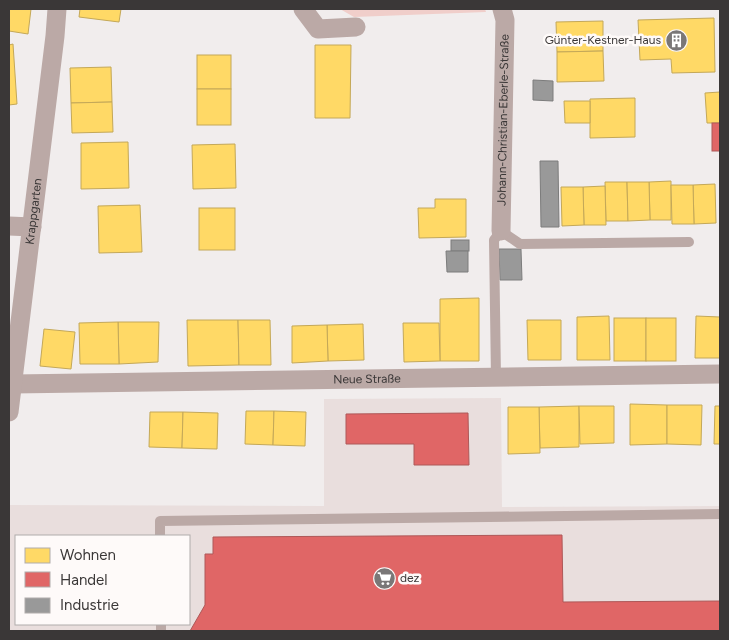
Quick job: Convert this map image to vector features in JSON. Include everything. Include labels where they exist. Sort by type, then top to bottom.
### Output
[{"type":"street","name":"Krappgarten","points":[[9,412],[57,9]]},
{"type":"street","points":[[303,9],[318,29],[356,27]]},
{"type":"street","name":"Johann-Christian-Eberle-Straße","points":[[501,231],[505,20],[502,9]]},
{"type":"street","points":[[9,226],[32,227]]},
{"type":"street","name":"Neue Straße","points":[[13,384],[720,374]]},
{"type":"lane","points":[[496,378],[494,240],[501,231],[520,244],[689,242]]},
{"type":"lane","points":[[160,535],[160,521],[720,514]]},
{"type":"shaded area","points":[[340,9],[485,9],[486,12],[354,17]]},
{"type":"shaded area","points":[[501,398],[502,507],[720,506],[720,631],[9,631],[9,505],[324,506],[324,399]]},
{"type":"building: Wohnen","points":[[9,9],[31,9],[28,34],[9,31]]},
{"type":"building: Wohnen","points":[[80,9],[121,9],[119,22],[79,17]]},
{"type":"building: Wohnen","name":"Günter-Kestner-Haus","points":[[714,18],[715,72],[672,73],[671,59],[640,60],[638,20]]},
{"type":"building: Wohnen","points":[[603,21],[603,51],[557,52],[556,22]]},
{"type":"building: Wohnen","points":[[13,44],[17,104],[9,105],[9,45]]},
{"type":"building: Wohnen","points":[[315,45],[351,45],[350,118],[315,118]]},
{"type":"building: Wohnen","points":[[603,51],[604,81],[557,82],[557,52]]},
{"type":"building: Wohnen","points":[[197,55],[231,55],[231,89],[197,89]]},
{"type":"building: Wohnen","points":[[111,67],[112,102],[71,103],[70,68]]},
{"type":"building: Wohnen","points":[[197,89],[231,89],[231,125],[197,125]]},
{"type":"building: Wohnen","points":[[720,92],[720,123],[707,123],[705,93]]},
{"type":"building: Wohnen","points":[[635,98],[635,137],[590,138],[590,99]]},
{"type":"building: Wohnen","points":[[564,101],[590,101],[590,123],[565,123]]},
{"type":"building: Wohnen","points":[[112,102],[113,132],[72,133],[71,103]]},
{"type":"building: Wohnen","points":[[128,142],[129,188],[81,189],[81,143]]},
{"type":"building: Wohnen","points":[[235,144],[236,188],[193,189],[192,145]]},
{"type":"building: Wohnen","points":[[671,181],[671,220],[650,220],[649,182]]},
{"type":"building: Wohnen","points":[[605,182],[627,182],[628,221],[606,221]]},
{"type":"building: Wohnen","points":[[627,182],[649,182],[650,220],[628,221]]},
{"type":"building: Wohnen","points":[[715,184],[716,223],[694,224],[693,185]]},
{"type":"building: Wohnen","points":[[671,185],[693,185],[694,224],[672,224]]},
{"type":"building: Wohnen","points":[[605,186],[606,225],[584,225],[583,187]]},
{"type":"building: Wohnen","points":[[561,187],[583,187],[584,225],[562,226]]},
{"type":"building: Wohnen","points":[[435,199],[466,199],[466,237],[419,238],[418,208],[435,208]]},
{"type":"building: Wohnen","points":[[140,205],[142,252],[99,253],[98,206]]},
{"type":"building: Wohnen","points":[[199,208],[235,208],[235,250],[199,250]]},
{"type":"building: Wohnen","points":[[479,298],[479,361],[440,361],[440,299]]},
{"type":"building: Wohnen","points":[[609,316],[610,360],[577,360],[577,317]]},
{"type":"building: Wohnen","points":[[696,316],[720,317],[720,358],[695,358]]},
{"type":"building: Wohnen","points":[[614,318],[646,318],[646,361],[614,361]]},
{"type":"building: Wohnen","points":[[646,318],[676,318],[676,361],[646,361]]},
{"type":"building: Wohnen","points":[[187,320],[238,320],[239,365],[188,366]]},
{"type":"building: Wohnen","points":[[238,320],[270,320],[271,365],[239,365]]},
{"type":"building: Wohnen","points":[[527,320],[561,320],[561,360],[528,360]]},
{"type":"building: Wohnen","points":[[118,322],[159,322],[158,362],[119,364]]},
{"type":"building: Wohnen","points":[[118,322],[119,364],[80,364],[79,323]]},
{"type":"building: Wohnen","points":[[403,323],[439,323],[440,361],[404,362]]},
{"type":"building: Wohnen","points":[[363,324],[364,360],[328,361],[327,325]]},
{"type":"building: Wohnen","points":[[327,325],[328,361],[292,363],[292,326]]},
{"type":"building: Wohnen","points":[[44,329],[75,332],[71,369],[40,366]]},
{"type":"building: Wohnen","points":[[630,404],[667,405],[667,444],[630,445]]},
{"type":"building: Wohnen","points":[[667,405],[702,405],[701,445],[667,444]]},
{"type":"building: Wohnen","points":[[579,406],[579,447],[540,448],[539,407]]},
{"type":"building: Wohnen","points":[[579,406],[614,406],[614,443],[580,444]]},
{"type":"building: Wohnen","points":[[715,406],[720,406],[720,444],[714,444]]},
{"type":"building: Wohnen","points":[[508,407],[539,407],[540,453],[508,454]]},
{"type":"building: Wohnen","points":[[246,411],[274,411],[273,445],[245,444]]},
{"type":"building: Wohnen","points":[[274,411],[306,412],[305,446],[273,445]]},
{"type":"building: Wohnen","points":[[150,412],[183,412],[182,448],[149,447]]},
{"type":"building: Wohnen","points":[[183,412],[218,413],[217,449],[182,448]]},
{"type":"building: Handel","points":[[712,123],[720,123],[720,151],[712,151]]},
{"type":"building: Handel","points":[[468,413],[469,465],[414,465],[414,444],[346,444],[346,414]]},
{"type":"building: Handel","name":"dez","points":[[562,535],[563,602],[720,601],[720,631],[190,631],[205,605],[205,554],[213,554],[213,537]]},
{"type":"building: Industrie","points":[[533,80],[553,81],[553,101],[533,100]]},
{"type":"building: Industrie","points":[[540,161],[558,161],[559,227],[541,227]]},
{"type":"building: Industrie","points":[[451,240],[469,240],[469,251],[451,251]]},
{"type":"building: Industrie","points":[[499,249],[521,249],[522,280],[500,280]]},
{"type":"building: Industrie","points":[[446,251],[468,251],[468,272],[447,272]]},
{"type":"place","name":"Günter-Kestner-Haus","points":[[677,40]]},
{"type":"place","name":"dez","points":[[384,578]]}]
